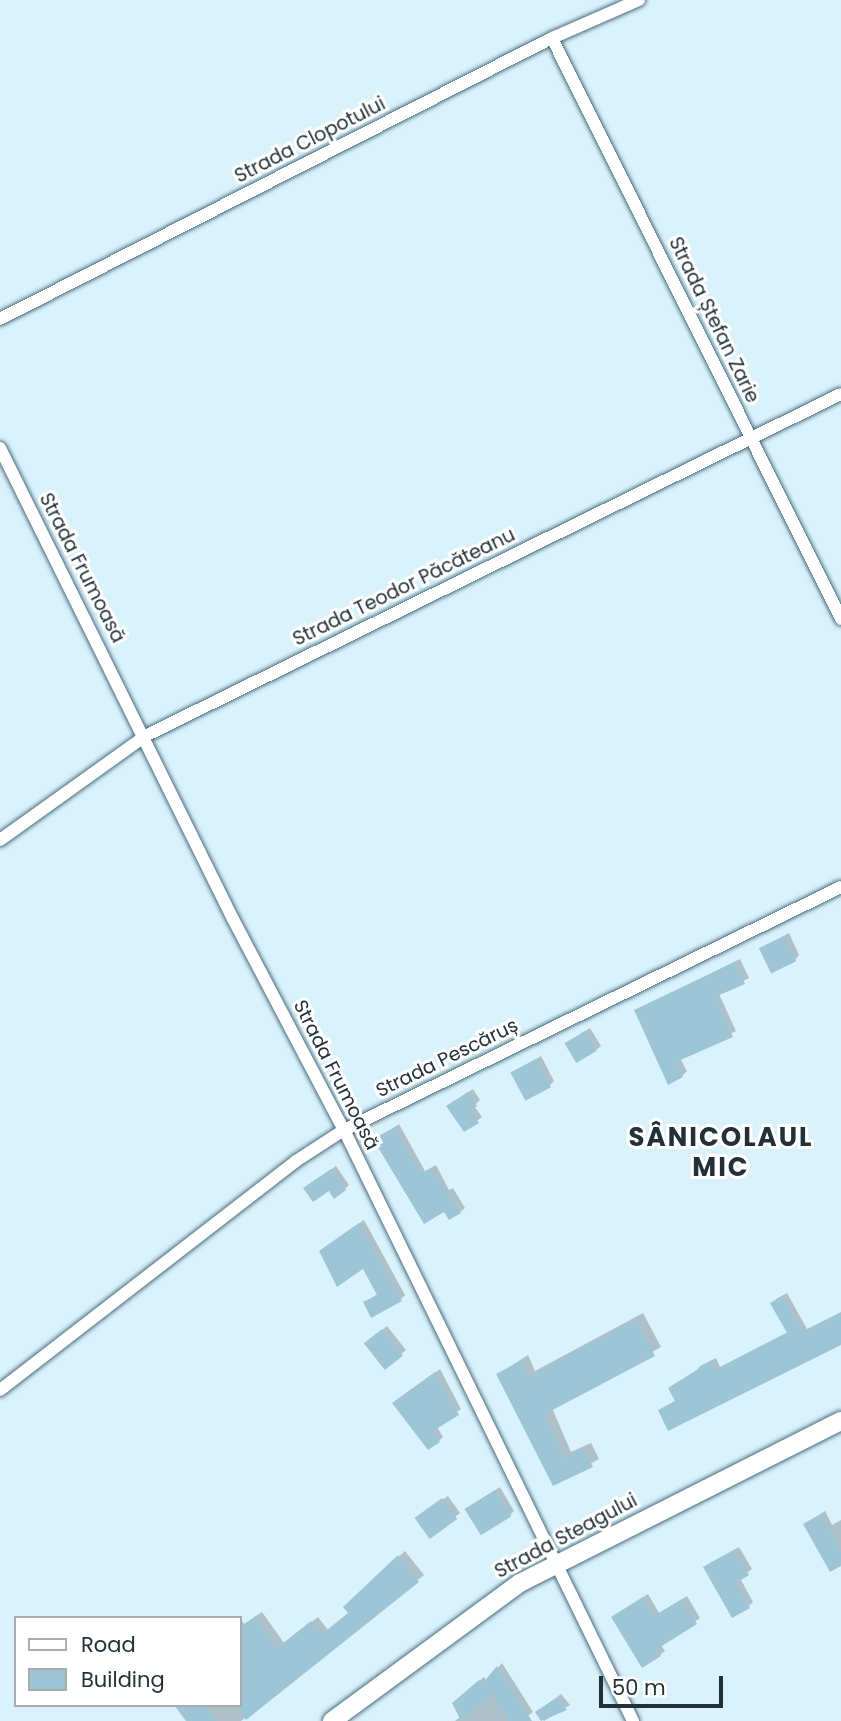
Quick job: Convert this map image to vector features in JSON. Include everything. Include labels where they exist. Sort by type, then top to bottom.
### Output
[{"type":"main road","name":"Strada Steagului","points":[[332,1721],[482,1607],[557,1562],[841,1421]]},
{"type":"street","name":"Strada Clopotului","points":[[0,319],[552,38],[639,0]]},
{"type":"street","name":"Strada Ștefan Zarie","points":[[552,38],[841,619]]},
{"type":"street","name":"Strada Teodor Păcăteanu","points":[[0,840],[145,736],[841,394]]},
{"type":"street","name":"Strada Frumoasă","points":[[0,449],[145,736],[233,919],[344,1130],[633,1721]]},
{"type":"street","name":"Strada Pescăruș","points":[[0,1390],[296,1161],[344,1130],[841,887]]},
{"type":"building","points":[[784,936],[796,961],[771,973],[759,948]]},
{"type":"building","points":[[735,962],[745,984],[715,997],[733,1037],[676,1062],[683,1077],[668,1085],[634,1010]]},
{"type":"building","points":[[585,1031],[597,1051],[576,1063],[564,1043]]},
{"type":"building","points":[[536,1059],[551,1087],[525,1101],[510,1073]]},
{"type":"building","points":[[468,1092],[477,1106],[470,1111],[479,1123],[464,1132],[446,1106]]},
{"type":"building","points":[[395,1127],[420,1174],[431,1168],[461,1213],[449,1220],[444,1212],[424,1224],[373,1139]]},
{"type":"building","points":[[331,1169],[346,1190],[334,1199],[329,1191],[313,1202],[303,1188]]},
{"type":"building","points":[[359,1223],[402,1301],[371,1318],[363,1302],[377,1295],[363,1269],[337,1287],[319,1251]]},
{"type":"building","points":[[782,1296],[803,1332],[841,1313],[841,1345],[668,1431],[658,1410],[675,1401],[668,1388],[711,1361],[715,1370],[787,1333],[770,1303]]},
{"type":"building","points":[[636,1319],[655,1356],[545,1414],[564,1458],[583,1449],[593,1467],[553,1486],[496,1374],[521,1361],[528,1377]]},
{"type":"building","points":[[382,1329],[403,1356],[385,1370],[364,1343]]},
{"type":"building","points":[[435,1372],[459,1415],[433,1431],[440,1442],[428,1450],[392,1403]]},
{"type":"building","points":[[495,1490],[511,1516],[481,1535],[464,1509]]},
{"type":"building","points":[[442,1498],[457,1519],[430,1539],[414,1518]]},
{"type":"building","points":[[821,1514],[841,1551],[841,1566],[830,1572],[803,1524]]},
{"type":"building","points":[[734,1550],[749,1575],[736,1583],[750,1608],[732,1618],[703,1567]]},
{"type":"building","points":[[398,1555],[419,1582],[246,1720],[240,1711],[242,1626],[256,1616],[277,1648],[311,1621],[322,1634],[348,1613],[343,1607]]},
{"type":"building","points":[[643,1597],[654,1616],[682,1599],[697,1624],[657,1649],[661,1656],[642,1668],[611,1617]]},
{"type":"building","points":[[497,1666],[532,1721],[508,1721],[492,1695],[461,1721],[452,1703],[479,1680],[482,1684]]},
{"type":"building","points":[[556,1698],[567,1710],[541,1721],[535,1712]]},
{"type":"building","points":[[176,1707],[206,1707],[217,1721],[186,1721]]},
{"type":"district","name":"SÂNICOLAUL MIC","points":[[721,1153]]}]
